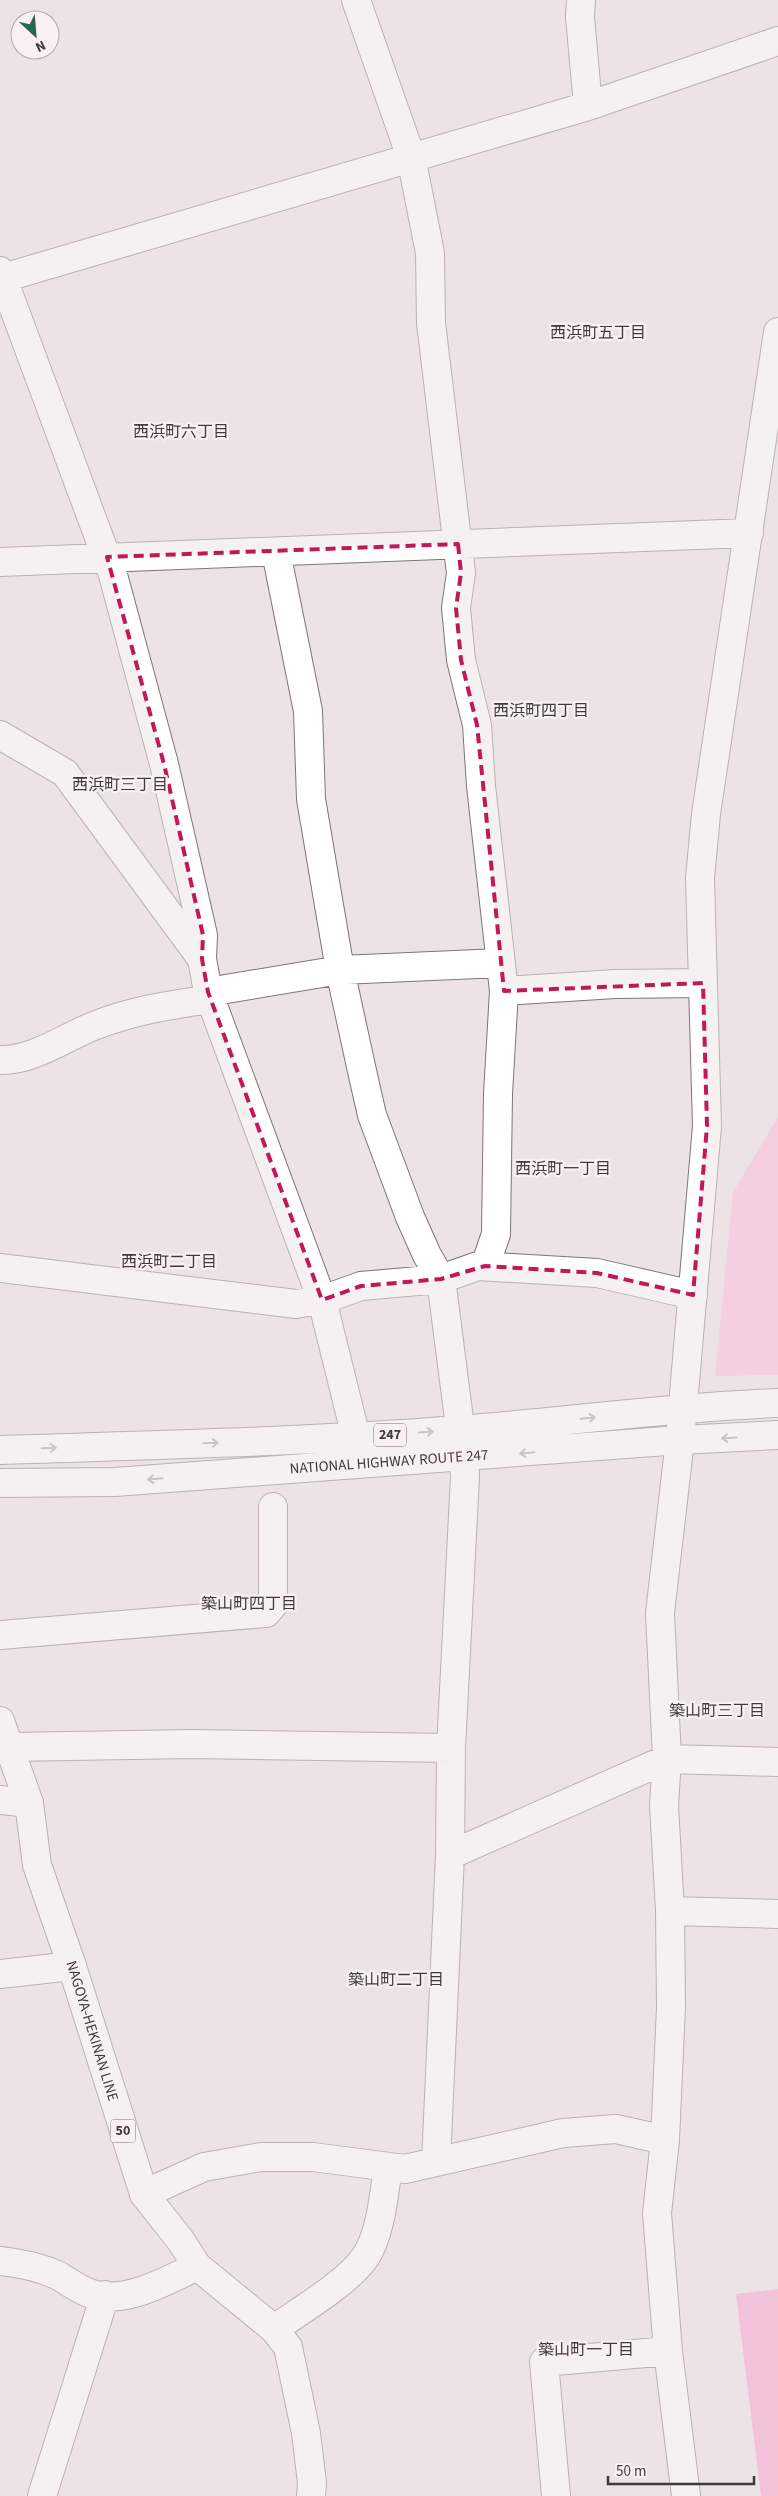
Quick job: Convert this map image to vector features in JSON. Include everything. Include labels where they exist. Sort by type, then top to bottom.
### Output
[{"type":"main road","points":[[356,0],[411,158],[430,253],[431,323],[462,573],[456,608],[461,660],[477,725],[481,786],[504,991],[498,1094],[496,1234],[486,1266]]},
{"type":"main road","points":[[581,0],[580,17],[588,106]]},
{"type":"main road","points":[[356,1437],[322,1300],[210,995],[202,959],[203,935],[164,764],[107,557],[1,274],[588,106],[778,41]]},
{"type":"main road","points":[[686,2496],[668,2351],[657,2213],[665,2140],[671,2007],[670,1911],[664,1805],[667,1759],[660,1613],[680,1440],[707,1126],[700,878],[706,814],[778,332]]},
{"type":"main road","points":[[0,562],[749,533]]},
{"type":"main road","points":[[276,552],[308,711],[311,798],[340,970],[372,1114],[410,1217],[427,1255],[441,1279],[464,1458],[465,1477],[451,1748],[450,1855],[436,2162]]},
{"type":"main road","points":[[0,735],[65,773],[202,959]]},
{"type":"main road","points":[[0,1060],[16,1060],[95,1026],[147,1008],[210,995],[340,970],[501,963]]},
{"type":"main road","points":[[504,991],[615,984],[703,983]]},
{"type":"main road","points":[[0,1268],[296,1304],[322,1300],[361,1286],[441,1279],[478,1266],[597,1273],[693,1295]]},
{"type":"main road","name":"NATIONAL HIGHWAY ROUTE 247","points":[[0,1450],[356,1437],[460,1430],[682,1409],[778,1403]]},
{"type":"main road","name":"NATIONAL HIGHWAY ROUTE 247","points":[[0,1483],[115,1482],[262,1470],[464,1458],[680,1440],[778,1435]]},
{"type":"main road","points":[[0,1635],[266,1613],[272,1606],[273,1507]]},
{"type":"main road","name":"NAGOYA-HEKINAN LINE","points":[[0,1721],[29,1803],[37,1865],[72,1966],[144,2194],[181,2241],[197,2266],[274,2329],[288,2347],[299,2395],[312,2483],[311,2496]]},
{"type":"main road","points":[[9,1747],[192,1744],[451,1748]]},
{"type":"main road","points":[[450,1855],[667,1759],[778,1762]]},
{"type":"main road","points":[[0,1800],[29,1803]]},
{"type":"main road","points":[[670,1911],[778,1914]]},
{"type":"main road","points":[[0,1974],[72,1966]]},
{"type":"main road","points":[[144,2194],[204,2167],[261,2157],[313,2157],[405,2169],[563,2133],[616,2129],[665,2140]]},
{"type":"main road","points":[[274,2329],[353,2272],[367,2254],[379,2220],[388,2167]]},
{"type":"main road","points":[[0,2261],[20,2262],[57,2275],[90,2294],[122,2296],[149,2289],[197,2266]]},
{"type":"main road","points":[[42,2496],[105,2295]]},
{"type":"main road","points":[[556,2496],[544,2362],[668,2351]]},
{"type":"highlighted area","points":[[458,544],[461,573],[456,608],[461,660],[477,725],[504,991],[703,983],[707,1126],[693,1295],[597,1273],[485,1266],[441,1279],[361,1286],[322,1300],[208,992],[202,959],[203,935],[164,764],[107,557]]},
{"type":"shaded area","points":[[778,1117],[778,1375],[715,1376],[733,1192]]},
{"type":"shaded area","points":[[778,2289],[778,2496],[761,2496],[736,2294]]},
{"type":"district","name":"西浜町五丁目","points":[[598,333]]},
{"type":"district","name":"西浜町六丁目","points":[[181,432]]},
{"type":"district","name":"西浜町四丁目","points":[[541,711]]},
{"type":"district","name":"西浜町三丁目","points":[[120,785]]},
{"type":"district","name":"西浜町一丁目","points":[[563,1169]]},
{"type":"district","name":"西浜町二丁目","points":[[169,1262]]},
{"type":"district","name":"築山町四丁目","points":[[249,1604]]},
{"type":"district","name":"築山町三丁目","points":[[717,1711]]},
{"type":"district","name":"築山町二丁目","points":[[396,1980]]},
{"type":"district","name":"築山町一丁目","points":[[586,2350]]}]
